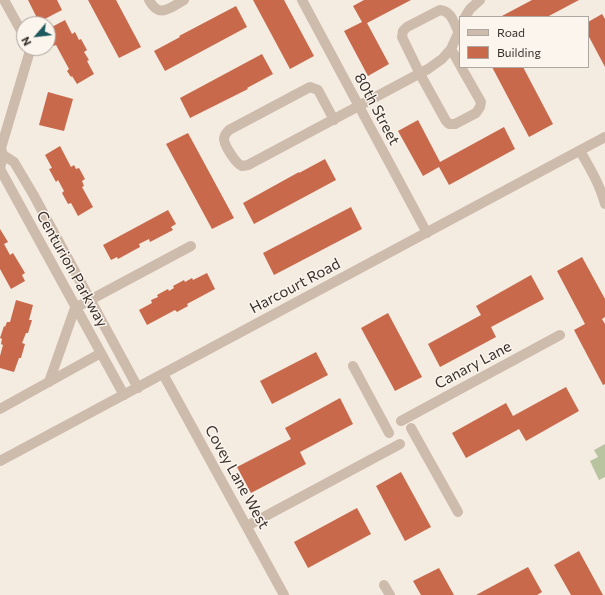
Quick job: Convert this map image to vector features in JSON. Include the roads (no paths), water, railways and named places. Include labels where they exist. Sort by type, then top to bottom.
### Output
[{"type":"street","points":[[4,0],[16,22]]},
{"type":"street","points":[[149,0],[152,7],[156,10],[164,11],[184,0]]},
{"type":"street","name":"80th Street","points":[[302,0],[427,233]]},
{"type":"street","points":[[466,16],[470,9],[480,0]]},
{"type":"street","points":[[334,120],[318,90],[310,87],[229,130],[224,141],[235,162],[239,166],[245,166],[334,120],[420,74],[436,64],[451,49],[459,31],[448,12],[442,10],[437,11],[405,29],[403,33],[403,40],[420,74],[449,124],[455,124],[476,113],[480,108],[481,102],[462,68]]},
{"type":"street","points":[[451,49],[459,63]]},
{"type":"street","name":"Centurion Parkway","points":[[28,56],[1,148],[3,155],[0,169],[124,395]]},
{"type":"street","name":"Harcourt Road","points":[[0,461],[605,137]]},
{"type":"street","points":[[580,151],[595,179],[605,204]]},
{"type":"street","name":"Centurion Parkway","points":[[3,155],[14,162],[138,388]]},
{"type":"street","points":[[0,187],[12,190]]},
{"type":"street","points":[[18,201],[32,194]]},
{"type":"street","name":"Centurion Parkway","points":[[90,300],[191,246]]},
{"type":"street","points":[[49,382],[75,308],[90,300]]},
{"type":"street","name":"Canary Lane","points":[[390,433],[392,425],[560,335]]},
{"type":"street","points":[[0,409],[101,353]]},
{"type":"street","points":[[353,366],[394,441],[400,444]]},
{"type":"street","name":"Covey Lane West","points":[[163,374],[284,595]]},
{"type":"street","points":[[401,421],[407,423],[411,428],[458,512]]},
{"type":"street","points":[[247,526],[407,441],[410,439],[412,432],[411,428]]},
{"type":"street","points":[[384,585],[390,595]]}]
